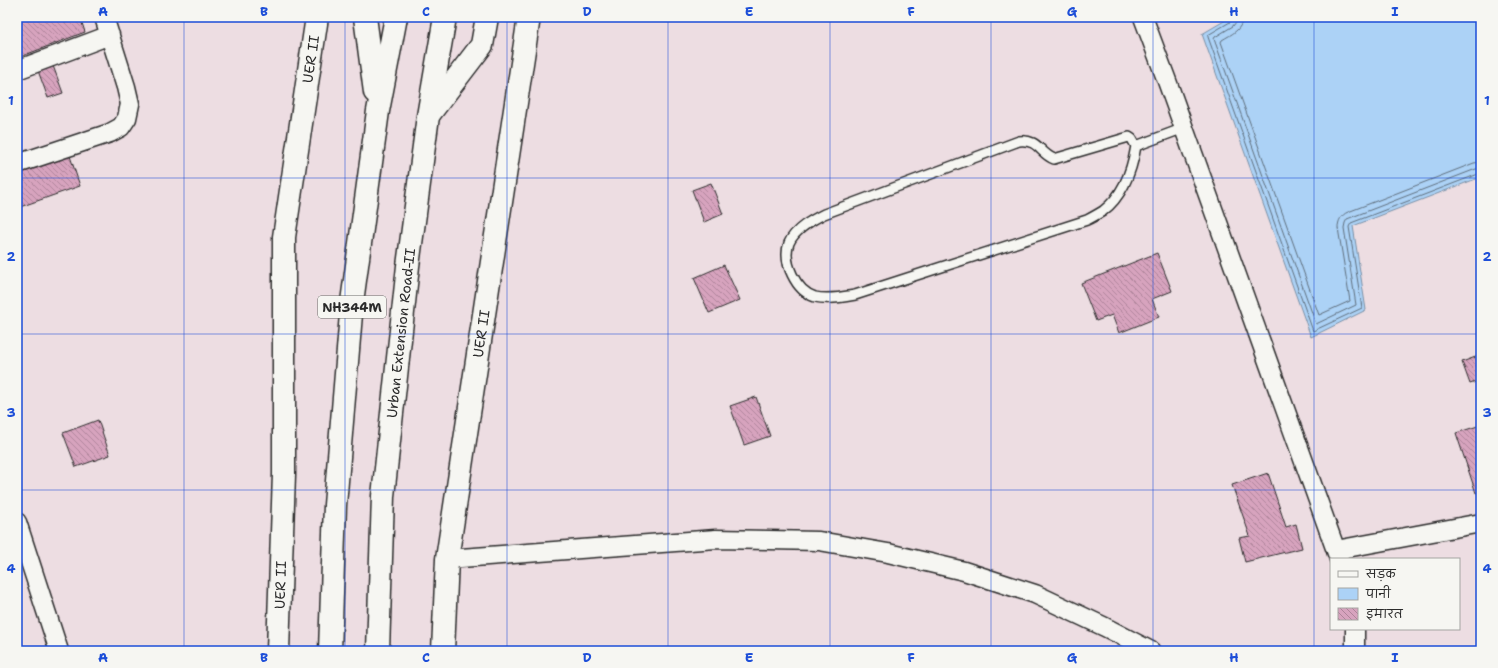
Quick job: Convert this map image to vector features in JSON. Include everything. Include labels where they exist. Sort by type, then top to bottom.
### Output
[{"type":"main road","name":"UER II","points":[[278,651],[284,474],[284,237],[317,17]]},
{"type":"main road","points":[[365,17],[378,111]]},
{"type":"main road","name":"NH344M","points":[[330,651],[335,505],[352,310],[378,111],[396,17]]},
{"type":"main road","name":"Urban Extension Road-II","points":[[378,651],[383,496],[408,266],[428,116],[445,17]]},
{"type":"main road","points":[[428,116],[482,45],[487,17]]},
{"type":"main road","name":"UER II","points":[[443,651],[447,559],[529,17]]},
{"type":"street","points":[[17,164],[110,133],[121,127],[127,118],[130,104],[129,98],[104,17]]},
{"type":"street","points":[[1143,17],[1338,555],[1481,523]]},
{"type":"street","points":[[17,70],[110,35]]},
{"type":"street","points":[[17,522],[60,651]]},
{"type":"street","points":[[447,559],[716,539],[818,541],[888,553],[964,571],[1035,594],[1105,627],[1151,651]]},
{"type":"street","points":[[1355,651],[1356,630]]},
{"type":"lane","points":[[1136,146],[1184,128]]},
{"type":"lane","points":[[1129,137],[1136,146],[1131,171],[1117,198],[1104,210],[1087,220],[855,295],[829,298],[814,296],[799,285],[792,275],[787,260],[789,243],[798,231],[824,214],[846,205],[1019,141],[1027,140],[1033,142],[1048,157],[1054,159],[1129,137]]},
{"type":"water","points":[[1231,17],[1481,17],[1481,177],[1353,226],[1366,310],[1311,337],[1202,34]]},
{"type":"building","points":[[17,17],[80,17],[85,32],[17,58]]},
{"type":"building","points":[[52,63],[63,93],[48,98],[37,68]]},
{"type":"building","points":[[69,153],[80,186],[17,208],[17,171]]},
{"type":"building","points":[[711,183],[723,214],[704,222],[692,190]]},
{"type":"building","points":[[1157,253],[1172,291],[1152,299],[1159,317],[1119,333],[1112,315],[1096,321],[1081,283]]},
{"type":"building","points":[[724,265],[740,300],[709,313],[694,278]]},
{"type":"building","points":[[1481,355],[1481,380],[1470,384],[1462,362]]},
{"type":"building","points":[[756,397],[770,436],[744,445],[730,406]]},
{"type":"building","points":[[98,420],[110,455],[76,467],[63,433]]},
{"type":"building","points":[[1481,425],[1481,491],[1476,493],[1456,433]]},
{"type":"building","points":[[1268,473],[1286,527],[1296,524],[1302,548],[1245,562],[1239,538],[1250,536],[1232,485]]}]
